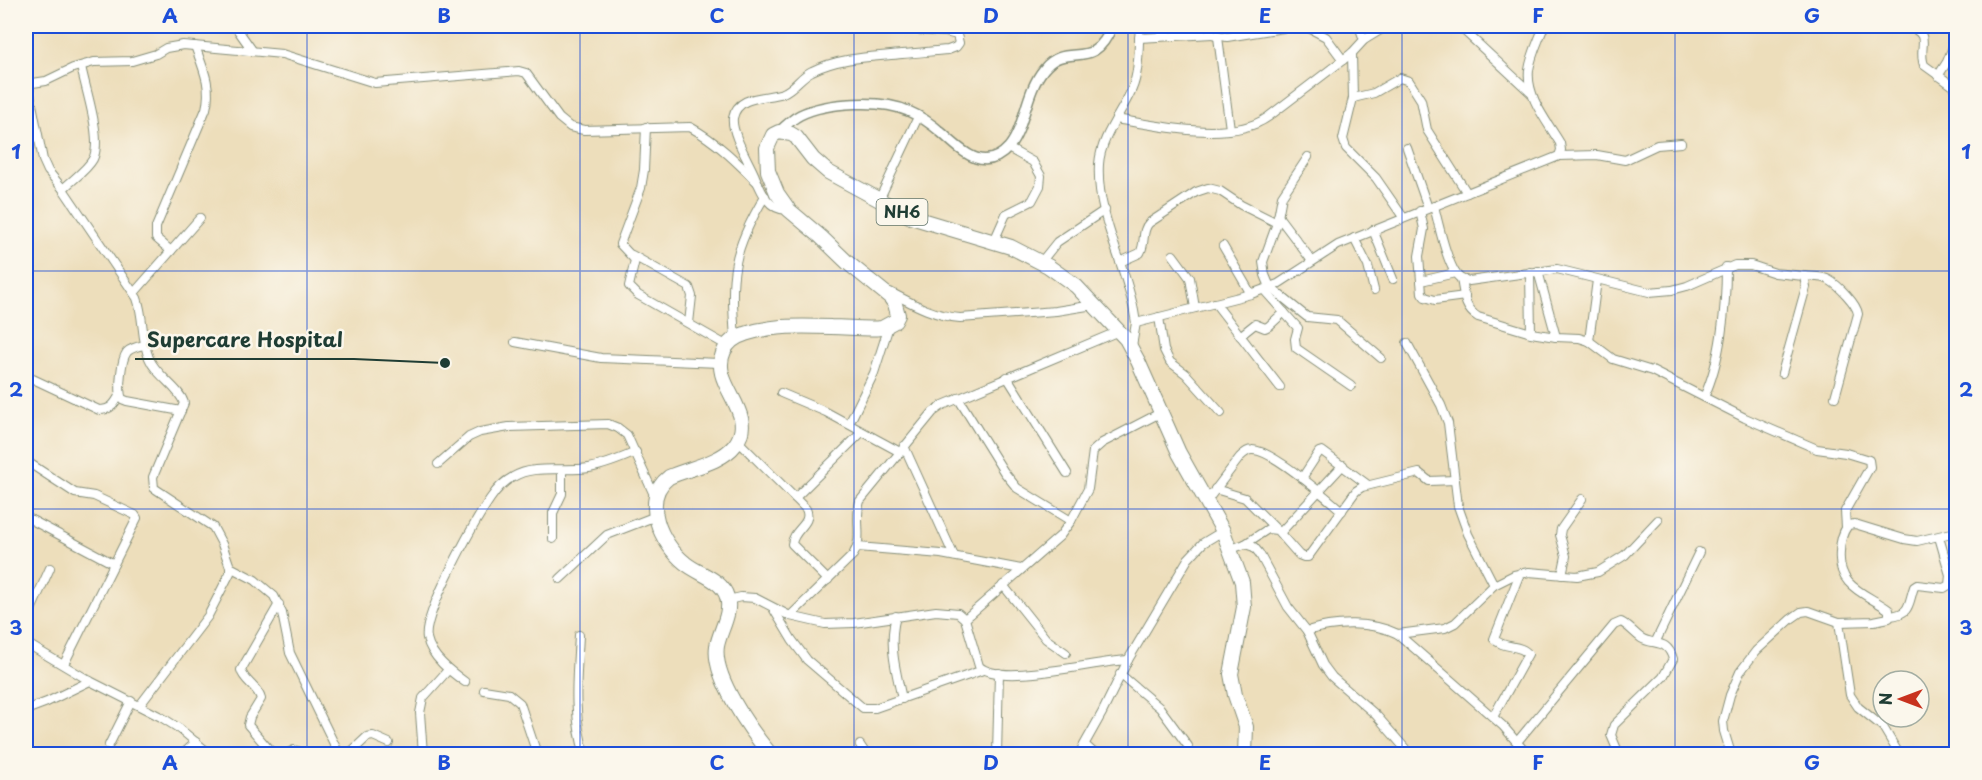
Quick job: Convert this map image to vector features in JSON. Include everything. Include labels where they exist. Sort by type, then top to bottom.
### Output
[{"type":"highway","name":"NH6","points":[[779,132],[796,137],[813,159],[828,172],[879,200],[922,220],[994,241],[1041,261],[1065,276],[1095,305],[1131,347],[1179,453],[1231,549],[1242,582],[1244,595],[1232,674],[1235,695],[1245,727],[1245,754]]},
{"type":"highway","points":[[770,754],[747,725],[725,684],[719,666],[716,654],[717,644],[728,610],[728,600],[723,588],[675,555],[661,531],[656,516],[655,497],[662,482],[669,477],[725,454],[737,440],[741,426],[740,413],[721,375],[719,363],[731,341],[761,330],[831,327],[872,329],[889,326],[895,321],[898,310],[890,297],[789,210],[777,193],[767,164],[768,142],[772,135],[779,132]]},
{"type":"street","points":[[235,26],[252,50]]},
{"type":"street","points":[[789,210],[776,209],[765,196],[734,130],[734,117],[743,104],[748,100],[783,93],[812,71],[843,61],[873,56],[948,50],[959,43],[957,35],[946,29],[862,26]]},
{"type":"street","points":[[779,132],[799,115],[824,107],[891,106],[918,117],[943,134],[958,149],[973,157],[984,160],[994,157],[1008,148],[1018,131],[1031,91],[1043,70],[1053,59],[1090,53],[1104,42],[1112,26]]},
{"type":"street","points":[[1131,347],[1136,323],[1132,298],[1105,210],[1099,182],[1099,162],[1105,141],[1133,87],[1140,26]]},
{"type":"street","points":[[1209,26],[1215,36],[1230,129]]},
{"type":"street","points":[[1139,38],[1215,36],[1227,38],[1296,26]]},
{"type":"street","points":[[1305,26],[1326,38],[1343,60]]},
{"type":"street","points":[[1359,26],[1364,40]]},
{"type":"street","points":[[1116,119],[1186,130],[1230,129],[1261,122],[1343,60],[1364,40],[1387,26]]},
{"type":"street","points":[[1459,26],[1532,93]]},
{"type":"street","points":[[1544,26],[1529,69],[1529,82],[1532,93],[1560,143],[1559,156]]},
{"type":"street","points":[[1907,26],[1917,30],[1923,36],[1922,62],[1956,88]]},
{"type":"street","points":[[1938,76],[1947,62],[1956,39]]},
{"type":"street","points":[[140,705],[208,616],[228,579],[230,567],[222,543],[213,527],[154,488],[153,477],[184,403],[156,370],[149,358],[140,306],[134,293],[63,189],[48,171],[43,160],[27,84],[46,81],[94,63],[132,61],[174,46],[282,54],[375,84],[519,71],[526,73],[559,118],[570,127],[584,130],[690,127],[735,160],[758,183]]},
{"type":"street","points":[[171,251],[156,238],[156,227],[209,98],[208,81],[195,46]]},
{"type":"street","points":[[1352,52],[1353,98],[1343,139],[1346,148],[1376,178],[1403,217]]},
{"type":"street","points":[[63,189],[92,161],[96,150],[96,136],[81,66]]},
{"type":"street","points":[[1353,98],[1374,93],[1400,78],[1409,81],[1421,100],[1427,130],[1467,193]]},
{"type":"street","points":[[879,200],[918,117]]},
{"type":"street","points":[[646,127],[645,170],[641,188],[620,244],[632,255],[689,287],[692,296],[688,323]]},
{"type":"street","points":[[1136,323],[1267,289],[1327,251],[1354,238],[1559,156],[1597,155],[1625,160],[1657,145],[1681,143]]},
{"type":"street","points":[[994,241],[1006,214],[1032,201],[1041,186],[1041,176],[1034,162],[1008,148]]},
{"type":"street","points":[[1407,148],[1427,208],[1455,273],[1461,279],[1469,281],[1534,272],[1568,271],[1648,292],[1687,286],[1726,267],[1743,264],[1775,273],[1829,280],[1854,302],[1858,314],[1835,397]]},
{"type":"street","points":[[1308,157],[1282,196],[1263,262],[1267,289],[1298,328],[1294,339],[1296,348],[1351,386]]},
{"type":"street","points":[[1120,262],[1140,253],[1144,244],[1146,226],[1149,223],[1196,192],[1208,188],[1220,191],[1250,210],[1277,219],[1312,261]]},
{"type":"street","points":[[632,255],[635,260],[629,286],[631,290],[688,323],[731,341],[735,262],[744,236],[765,196]]},
{"type":"street","points":[[1427,208],[1419,256],[1422,293],[1428,299],[1465,296]]},
{"type":"street","points":[[1041,261],[1057,242],[1105,210]]},
{"type":"street","points":[[134,293],[200,219]]},
{"type":"street","points":[[1373,230],[1393,279]]},
{"type":"street","points":[[1354,238],[1368,266],[1374,290]]},
{"type":"street","points":[[1222,246],[1251,294]]},
{"type":"street","points":[[1173,255],[1190,278],[1195,308]]},
{"type":"street","points":[[1704,397],[1717,357],[1726,292],[1726,267]]},
{"type":"street","points":[[1532,333],[1534,272]]},
{"type":"street","points":[[1534,272],[1556,337]]},
{"type":"street","points":[[1420,282],[1455,273]]},
{"type":"street","points":[[1782,373],[1806,287],[1804,276]]},
{"type":"street","points":[[1461,279],[1471,313],[1478,317],[1532,333],[1589,341],[1613,359],[1652,371],[1745,418],[1817,449],[1846,453],[1869,460],[1870,468],[1845,511],[1846,527],[1839,559],[1846,579],[1858,591],[1886,608],[1890,616]]},
{"type":"street","points":[[1589,341],[1597,280]]},
{"type":"street","points":[[879,287],[931,313],[945,317],[979,318],[1095,305]]},
{"type":"street","points":[[1267,289],[1307,316],[1337,320],[1381,358]]},
{"type":"street","points":[[1215,303],[1280,387]]},
{"type":"street","points":[[1240,336],[1255,324],[1265,328],[1269,326],[1284,312]]},
{"type":"street","points":[[1159,317],[1164,350],[1170,362],[1186,374],[1221,413]]},
{"type":"street","points":[[849,424],[874,373],[889,326]]},
{"type":"street","points":[[790,616],[847,563],[858,547],[857,524],[860,501],[933,412],[958,398],[1119,331]]},
{"type":"street","points":[[514,342],[601,358],[719,363]]},
{"type":"street","points":[[1407,343],[1441,405],[1448,423],[1461,519],[1494,585]]},
{"type":"street","points":[[33,379],[99,410],[105,410],[115,404],[120,394],[119,386],[126,353],[132,348],[145,345]]},
{"type":"street","points":[[1007,377],[1067,472]]},
{"type":"street","points":[[781,393],[902,449],[954,556]]},
{"type":"street","points":[[120,394],[127,401],[181,411]]},
{"type":"street","points":[[958,398],[1004,472],[1017,488],[1071,521]]},
{"type":"street","points":[[965,619],[1021,569],[1050,547],[1071,521],[1088,489],[1094,451],[1102,443],[1161,412]]},
{"type":"street","points":[[438,464],[470,437],[480,432],[509,427],[608,424],[627,435],[655,497]]},
{"type":"street","points":[[795,498],[862,432]]},
{"type":"street","points":[[737,440],[806,509],[808,516],[794,535],[792,543],[828,580]]},
{"type":"street","points":[[1206,502],[1245,452],[1252,450],[1285,465],[1342,511]]},
{"type":"street","points":[[465,682],[448,670],[431,649],[427,639],[427,628],[435,603],[483,511],[499,486],[525,471],[588,468],[611,463],[636,452]]},
{"type":"street","points":[[1302,478],[1319,452],[1326,452],[1368,484]]},
{"type":"street","points":[[26,461],[75,493],[99,497],[137,518],[64,664]]},
{"type":"street","points":[[1278,532],[1343,465]]},
{"type":"street","points":[[553,539],[553,513],[562,494],[562,470]]},
{"type":"street","points":[[1215,489],[1245,498],[1299,555],[1304,557],[1308,556],[1356,491],[1368,484],[1419,473],[1428,481],[1455,480]]},
{"type":"street","points":[[1562,575],[1566,556],[1560,535],[1561,529],[1582,499]]},
{"type":"street","points":[[560,579],[607,535],[656,516]]},
{"type":"street","points":[[26,517],[114,564]]},
{"type":"street","points":[[1398,634],[1445,628],[1455,624],[1494,585],[1521,573],[1577,576],[1598,572],[1625,555],[1658,520]]},
{"type":"street","points":[[1846,527],[1854,524],[1917,541],[1956,532]]},
{"type":"street","points":[[1231,549],[1245,544],[1268,529],[1278,532]]},
{"type":"street","points":[[1079,754],[1120,674],[1188,560],[1203,543],[1222,531]]},
{"type":"street","points":[[1731,754],[1724,731],[1728,704],[1740,672],[1756,651],[1801,612],[1814,612],[1839,622],[1885,620],[1890,616],[1905,612],[1917,585],[1944,588],[1949,585],[1950,575],[1940,537]]},
{"type":"street","points":[[1245,544],[1254,547],[1259,553],[1288,607],[1307,631],[1323,665],[1332,677],[1376,715],[1410,754]]},
{"type":"street","points":[[858,547],[954,556],[1021,569]]},
{"type":"street","points":[[1656,641],[1699,552]]},
{"type":"street","points":[[230,567],[264,586],[279,604],[290,653],[339,754]]},
{"type":"street","points":[[26,621],[50,568]]},
{"type":"street","points":[[1493,717],[1528,654],[1524,649],[1499,643],[1494,639],[1521,573]]},
{"type":"street","points":[[1003,585],[1046,639],[1066,653]]},
{"type":"street","points":[[728,600],[748,596],[790,616],[825,624],[949,611],[958,613],[965,619],[975,658],[983,670]]},
{"type":"street","points":[[273,754],[248,725],[261,699],[258,690],[242,675],[241,670],[279,604]]},
{"type":"street","points":[[773,609],[807,660],[863,708],[875,708],[983,670],[999,674],[1045,672],[1128,660]]},
{"type":"street","points":[[896,616],[891,638],[902,699]]},
{"type":"street","points":[[1517,742],[1614,625],[1621,622],[1640,638],[1656,641],[1669,650],[1673,659],[1672,665],[1663,677],[1614,725],[1611,735],[1619,754]]},
{"type":"street","points":[[1839,622],[1848,684],[1854,703],[1883,727],[1899,754]]},
{"type":"street","points":[[1307,631],[1318,628],[1369,625],[1386,628],[1398,634],[1493,717],[1527,754]]},
{"type":"street","points":[[579,636],[576,712],[578,733],[585,754]]},
{"type":"street","points":[[26,643],[90,681],[140,705],[180,729],[210,754]]},
{"type":"street","points":[[423,754],[420,712],[423,698],[448,670]]},
{"type":"street","points":[[997,754],[999,674]]},
{"type":"street","points":[[1120,674],[1160,708],[1188,746]]},
{"type":"street","points":[[26,710],[90,681]]},
{"type":"street","points":[[484,690],[509,694],[520,703],[537,754]]},
{"type":"street","points":[[109,745],[131,701]]},
{"type":"street","points":[[349,754],[359,742],[367,737],[373,736],[389,743]]},
{"type":"street","points":[[183,754],[196,742]]},
{"type":"street","points":[[860,745],[866,754]]},
{"type":"street","points":[[1085,745],[1095,754]]},
{"type":"street","points":[[286,754],[298,750],[300,754]]},
{"type":"place","name":"Supercare Hospital","points":[[445,363]]}]
